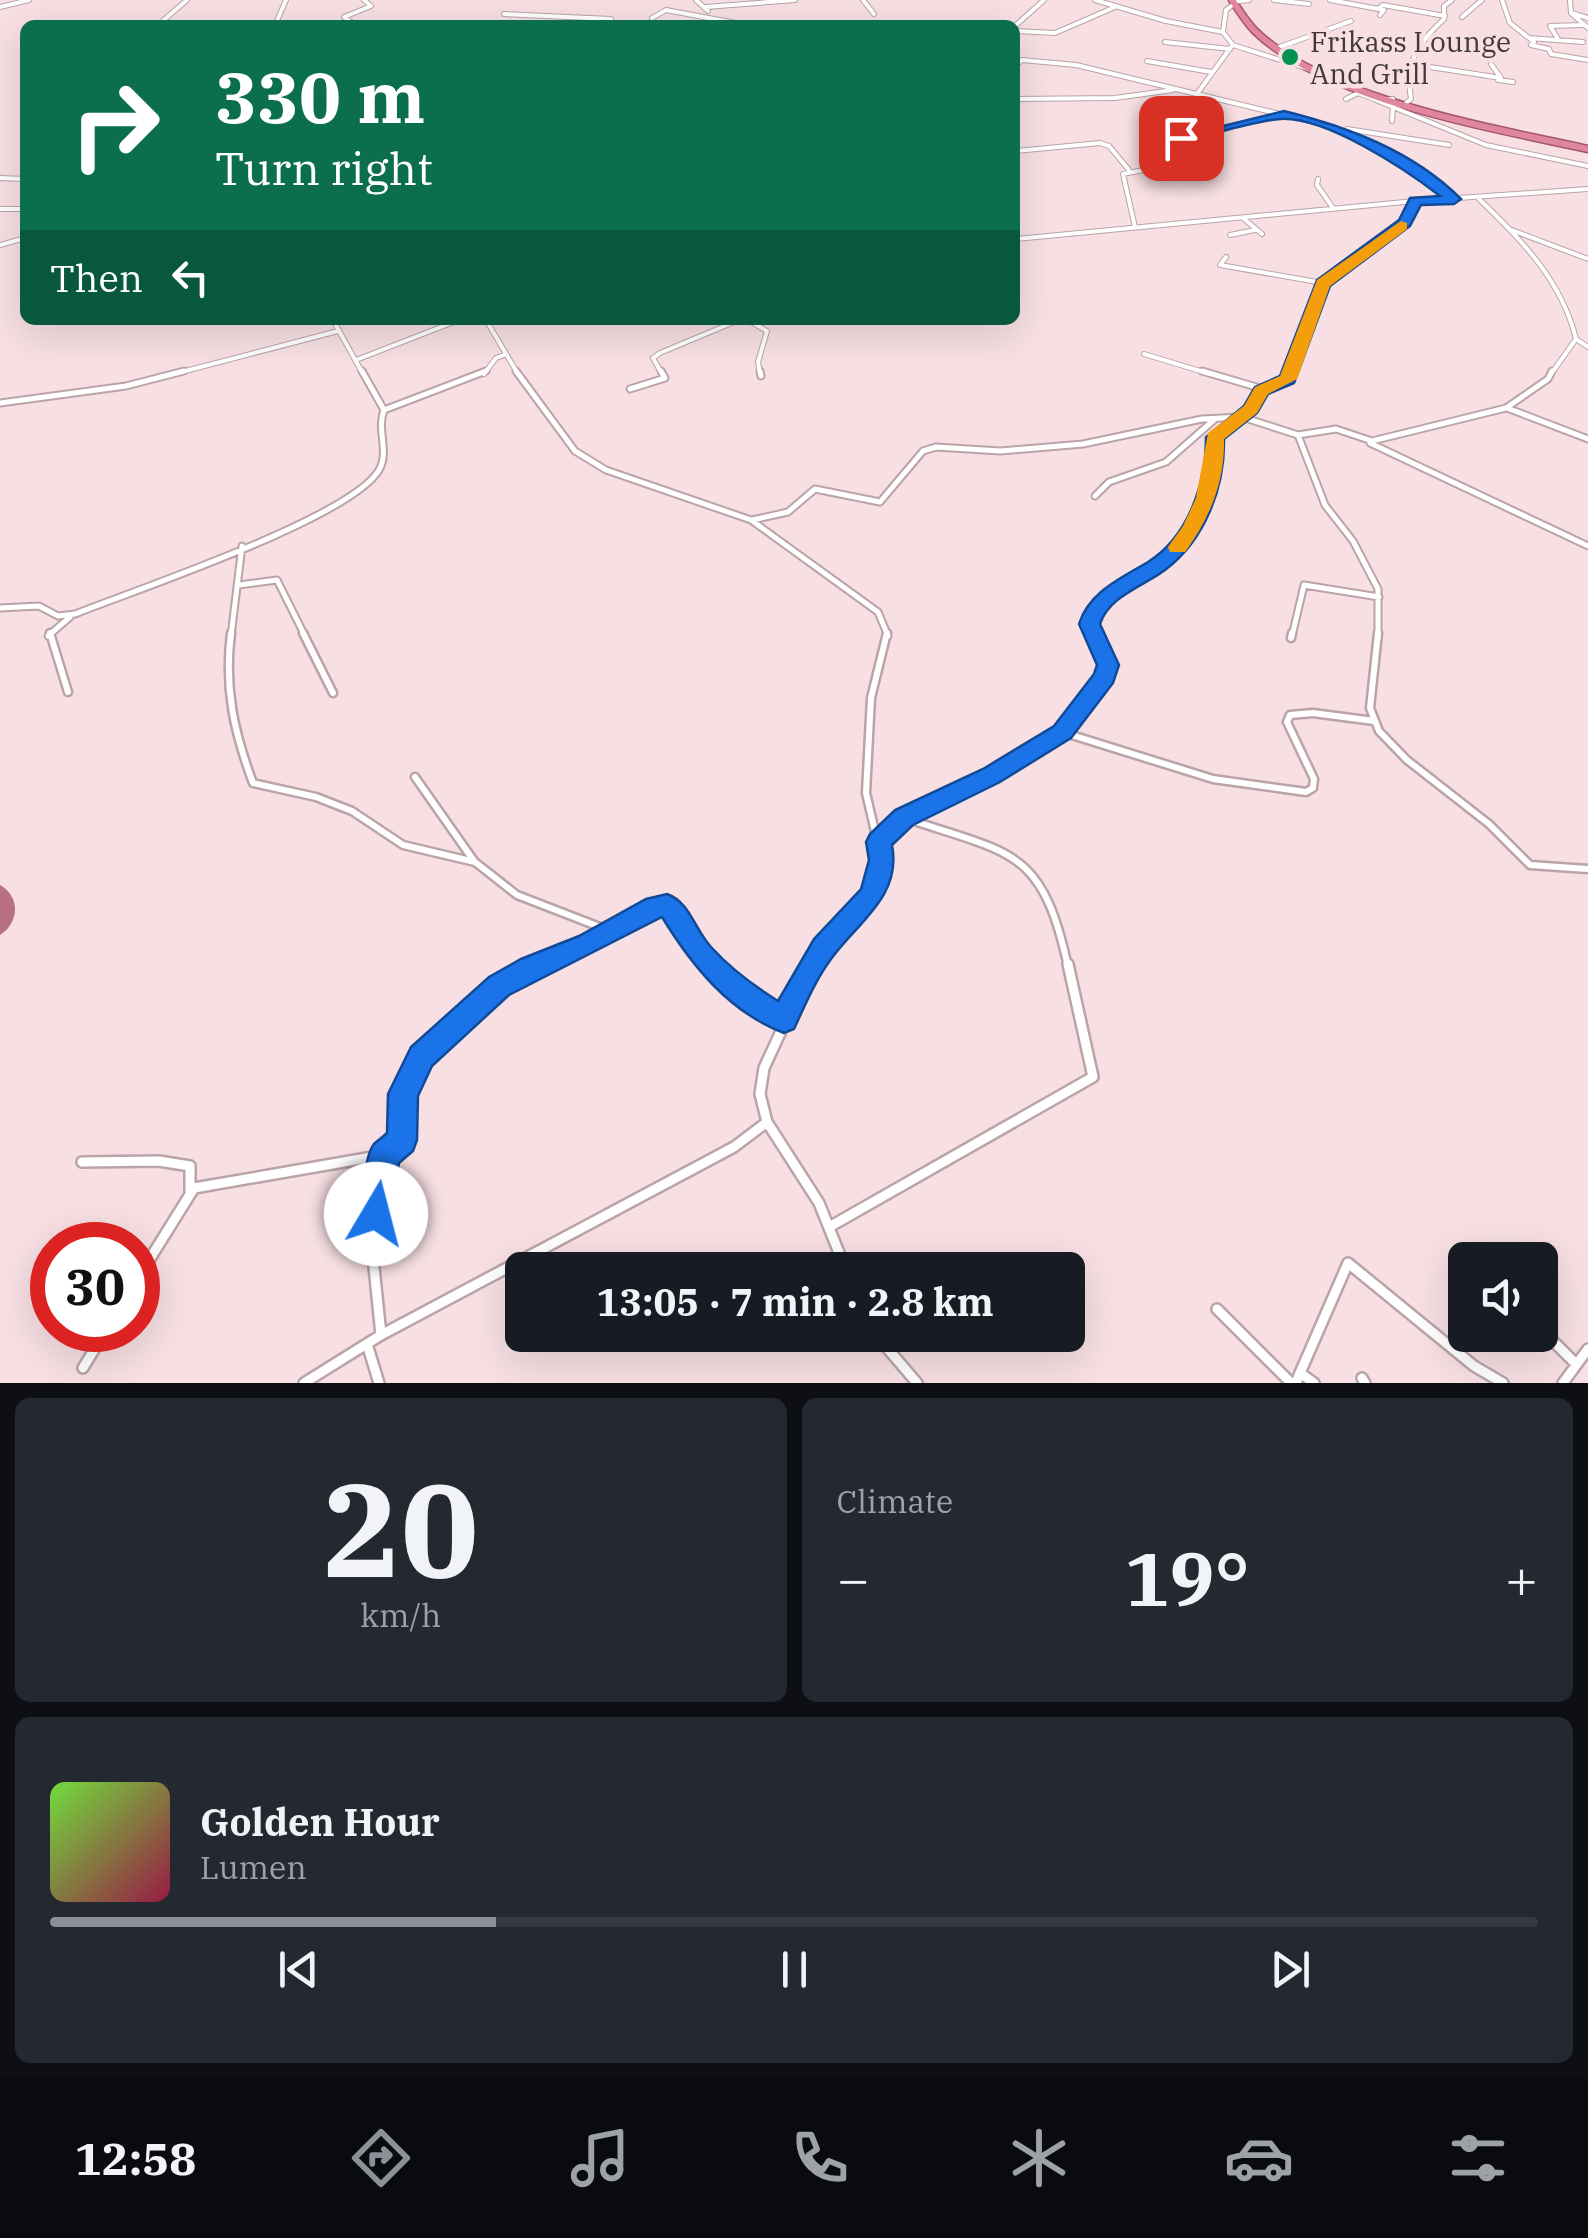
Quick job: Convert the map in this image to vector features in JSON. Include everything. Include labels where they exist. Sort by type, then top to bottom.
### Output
[{"type":"highway","points":[[1233,2],[1251,27],[1277,48],[1394,104],[1588,149]]},
{"type":"street","points":[[0,7],[29,0]]},
{"type":"street","points":[[164,20],[187,0]]},
{"type":"street","points":[[349,20],[344,16],[371,6],[364,0]]},
{"type":"street","points":[[696,0],[716,19]]},
{"type":"street","points":[[706,8],[796,0]]},
{"type":"street","points":[[863,0],[874,14]]},
{"type":"street","points":[[1020,23],[1044,0]]},
{"type":"street","points":[[1095,0],[1223,32]]},
{"type":"street","points":[[1231,47],[1223,32],[1226,10],[1233,2],[1249,0]]},
{"type":"street","points":[[1274,0],[1308,4]]},
{"type":"street","points":[[1330,0],[1384,10],[1380,16]]},
{"type":"street","points":[[1406,104],[1411,99],[1408,81],[1418,40],[1444,16],[1444,6],[1452,0]]},
{"type":"street","points":[[1462,16],[1482,0]]},
{"type":"street","points":[[1502,0],[1505,17],[1534,42],[1531,45],[1551,50],[1552,54],[1588,60]]},
{"type":"street","points":[[1570,0],[1571,13],[1585,27]]},
{"type":"street","points":[[1378,9],[1384,5],[1444,16]]},
{"type":"street","points":[[1020,29],[1052,36],[1064,34],[1115,7]]},
{"type":"street","points":[[652,18],[666,10],[721,20]]},
{"type":"street","points":[[1571,13],[1588,18]]},
{"type":"street","points":[[504,14],[611,20]]},
{"type":"street","points":[[1277,48],[1351,21]]},
{"type":"street","points":[[1558,38],[1550,26],[1585,27]]},
{"type":"street","points":[[1529,38],[1583,42]]},
{"type":"street","points":[[1165,42],[1231,47],[1309,72],[1321,71]]},
{"type":"street","points":[[1197,94],[1231,47]]},
{"type":"street","points":[[1147,61],[1211,72]]},
{"type":"street","points":[[1020,62],[1076,65],[1341,130],[1449,145]]},
{"type":"street","points":[[1411,64],[1513,82]]},
{"type":"street","points":[[1491,64],[1502,76],[1497,80]]},
{"type":"street","points":[[1020,100],[1132,97],[1174,90]]},
{"type":"street","points":[[1346,98],[1358,93],[1394,104],[1486,145],[1588,166]]},
{"type":"street","points":[[1392,120],[1394,104]]},
{"type":"street","points":[[1135,227],[1123,178],[1129,170],[1200,159],[1180,139],[1284,115]]},
{"type":"street","points":[[1456,134],[1476,122]]},
{"type":"street","points":[[1341,130],[1412,168],[1454,199]]},
{"type":"street","points":[[1020,150],[1100,143],[1108,146],[1129,170]]},
{"type":"street","points":[[1318,179],[1334,209]]},
{"type":"street","points":[[1020,238],[1415,201],[1588,190]]},
{"type":"street","points":[[1365,440],[1415,432],[1506,408],[1548,379],[1556,362],[1571,350],[1576,339],[1570,315],[1542,266],[1529,247],[1479,199]]},
{"type":"street","points":[[879,842],[904,818],[992,776],[1062,732],[1105,677],[1108,665],[1090,624],[1093,612],[1106,598],[1160,564],[1181,544],[1206,498],[1215,460],[1215,437],[1230,422],[1242,417],[1264,389],[1288,379],[1324,283],[1405,223],[1415,201]]},
{"type":"street","points":[[1242,217],[1262,234]]},
{"type":"street","points":[[1508,229],[1588,259]]},
{"type":"street","points":[[1230,234],[1255,230]]},
{"type":"street","points":[[1226,257],[1220,265],[1324,283]]},
{"type":"street","points":[[335,325],[384,410]]},
{"type":"street","points":[[356,360],[446,325]]},
{"type":"street","points":[[489,325],[504,355],[575,451],[590,462],[751,520],[847,586],[878,612],[886,625],[888,637],[871,698],[866,793],[882,860],[872,895],[806,973],[764,1068],[760,1094],[767,1122],[830,1226],[839,1252]]},
{"type":"street","points":[[630,389],[666,378],[653,358],[660,353],[734,325]]},
{"type":"street","points":[[757,325],[768,331],[758,362],[761,376]]},
{"type":"street","points":[[0,403],[126,386],[338,331]]},
{"type":"street","points":[[1576,339],[1588,347]]},
{"type":"street","points":[[1144,354],[1264,389]]},
{"type":"street","points":[[0,608],[39,606],[58,616],[75,614],[317,518],[367,482],[383,459],[378,422],[384,410],[484,374],[496,358],[504,355]]},
{"type":"street","points":[[1506,408],[1588,440]]},
{"type":"street","points":[[751,520],[788,512],[815,490],[880,502],[922,451],[936,446],[1000,451],[1083,444],[1216,418],[1242,417],[1298,435],[1336,428],[1588,546]]},
{"type":"street","points":[[1095,496],[1116,478],[1161,465],[1216,418]]},
{"type":"street","points":[[1298,435],[1324,505],[1366,561],[1379,597],[1371,678],[1370,708],[1374,721],[1407,760],[1489,824],[1530,864],[1546,869],[1588,869]]},
{"type":"street","points":[[242,546],[228,656],[229,701],[237,741],[254,783],[316,797],[352,811],[419,852],[475,862]]},
{"type":"street","points":[[240,585],[273,579],[279,583],[334,693]]},
{"type":"street","points":[[1291,638],[1304,585],[1379,597]]},
{"type":"street","points":[[68,692],[48,635],[75,614]]},
{"type":"street","points":[[1062,732],[1129,749],[1236,786],[1306,792],[1313,788],[1314,779],[1287,722],[1290,716],[1313,713],[1374,721]]},
{"type":"street","points":[[414,777],[475,862],[517,895],[612,931]]},
{"type":"street","points":[[830,1226],[1094,1077],[1072,994],[1063,937],[1034,872],[985,847],[904,818]]},
{"type":"street","points":[[190,1192],[204,1185],[384,1156],[402,1140],[403,1094],[421,1056],[499,986],[655,907],[667,905],[699,953],[739,992],[784,1020]]},
{"type":"street","points":[[304,1383],[381,1335],[734,1147],[767,1122]]},
{"type":"street","points":[[381,1335],[372,1292],[372,1260],[384,1156]]},
{"type":"street","points":[[82,1162],[159,1161],[190,1166],[190,1192],[160,1242]]},
{"type":"street","points":[[1296,1380],[1348,1263],[1474,1366],[1503,1383]]},
{"type":"street","points":[[1217,1309],[1296,1380],[1314,1383]]},
{"type":"street","points":[[367,1344],[379,1383]]},
{"type":"street","points":[[1558,1347],[1575,1364]]},
{"type":"street","points":[[1566,1381],[1588,1348]]},
{"type":"street","points":[[83,1368],[93,1352]]},
{"type":"street","points":[[891,1352],[917,1383]]},
{"type":"waterway","points":[[0,891],[8,909],[0,929]]},
{"type":"slow traffic","points":[[1178,547],[1206,498],[1215,460],[1215,437],[1251,409],[1261,391],[1288,379],[1323,284],[1401,226]]},
{"type":"place","name":"Frikass Lounge And Grill","points":[[1290,57]]},
{"type":"route","points":[[376,1214],[384,1156],[397,1146],[405,1132],[403,1094],[421,1056],[499,986],[655,907],[667,905],[672,909],[699,953],[739,992],[784,1020],[806,973],[872,895],[880,880],[879,842],[904,818],[992,776],[1062,732],[1105,677],[1108,665],[1090,624],[1093,612],[1124,584],[1160,564],[1181,544],[1206,498],[1215,460],[1215,437],[1251,409],[1261,391],[1288,379],[1323,284],[1405,223],[1416,207],[1415,201],[1454,199],[1367,141],[1334,127],[1284,115],[1181,138]]}]
